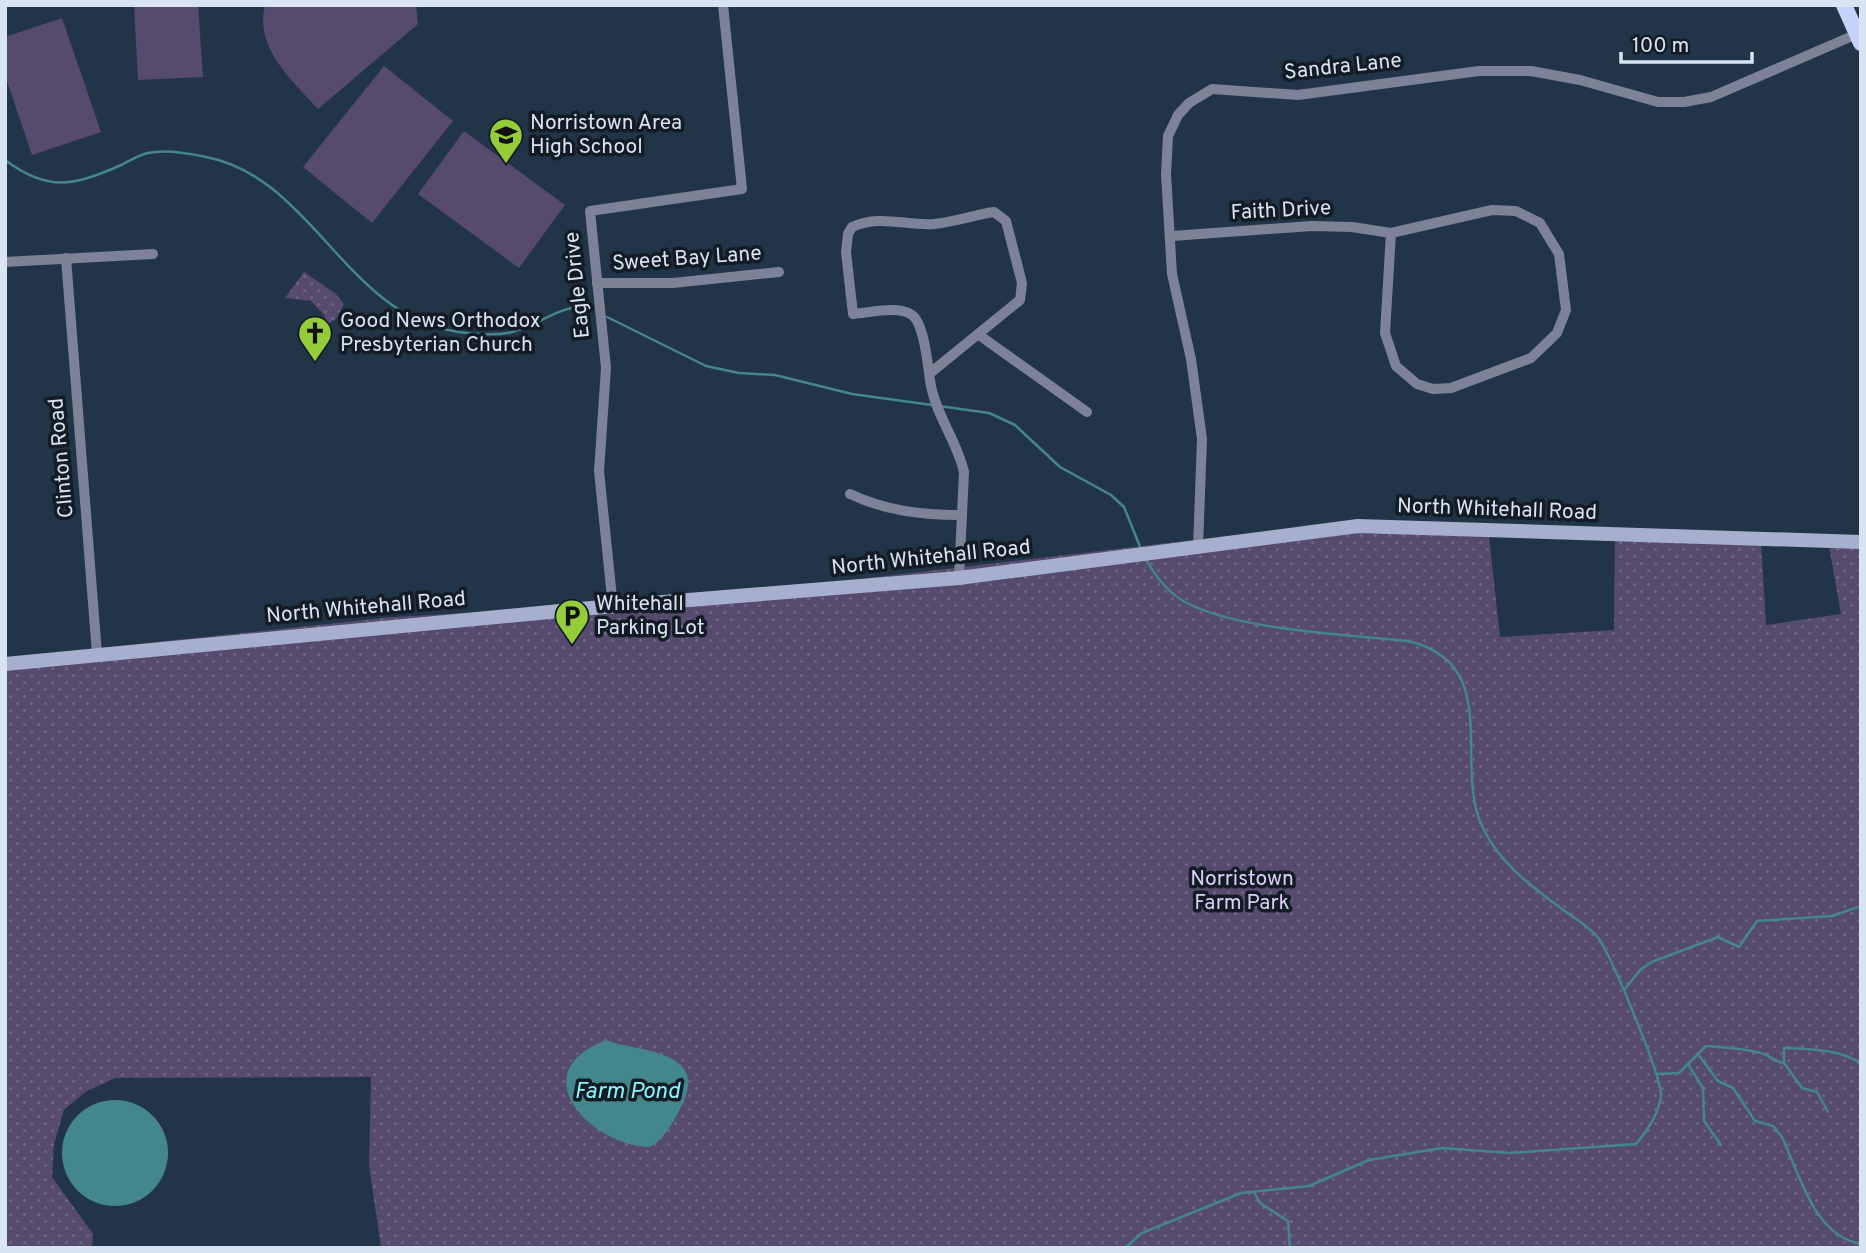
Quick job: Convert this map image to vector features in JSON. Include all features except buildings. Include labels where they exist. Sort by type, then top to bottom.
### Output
[{"type":"main road","points":[[1844,5],[1859,38]]},
{"type":"main road","name":"North Whitehall Road","points":[[5,664],[613,607],[959,578],[1358,526],[1861,542]]},
{"type":"street","name":"Eagle Drive","points":[[613,607],[599,487],[606,368],[590,211],[742,189],[723,5]]},
{"type":"street","name":"Sandra Lane","points":[[1198,547],[1202,439],[1191,359],[1172,274],[1172,236],[1166,174],[1168,136],[1178,115],[1189,103],[1212,89],[1298,95],[1479,71],[1531,71],[1580,80],[1658,102],[1684,102],[1711,97],[1859,38]]},
{"type":"street","name":"Faith Drive","points":[[1172,236],[1312,226],[1352,227],[1391,233],[1492,210],[1503,209],[1528,215],[1549,233],[1559,254],[1566,310],[1557,333],[1531,358],[1451,388],[1433,389],[1417,384],[1396,366],[1385,333],[1391,233]]},
{"type":"street","points":[[929,374],[1014,307],[1023,291],[1002,215],[985,213],[934,224],[886,220],[852,227],[848,234],[846,252],[853,314],[902,311],[911,314],[922,335],[934,402],[960,455],[964,471],[959,578]]},
{"type":"street","points":[[5,262],[153,254]]},
{"type":"street","name":"Clinton Road","points":[[66,258],[97,654]]},
{"type":"street","name":"Sweet Bay Lane","points":[[597,283],[673,283],[779,272]]},
{"type":"street","points":[[979,335],[1087,412]]},
{"type":"street","points":[[850,494],[876,506],[923,515],[961,515]]},
{"type":"green space","points":[[134,5],[198,5],[203,77],[138,80]]},
{"type":"green space","points":[[265,5],[416,5],[418,24],[318,109],[287,75],[270,49],[263,21]]},
{"type":"green space","points":[[62,18],[101,132],[32,155],[5,75],[5,37]]},
{"type":"green space","points":[[384,66],[453,121],[372,223],[303,167]]},
{"type":"green space","points":[[464,131],[565,205],[519,268],[418,194]]},
{"type":"green space","points":[[304,272],[336,294],[344,304],[336,319],[327,325],[324,315],[311,301],[285,298]]},
{"type":"green space","name":"Norristown Farm Park","points":[[1339,523],[1488,527],[1500,637],[1614,630],[1615,529],[1761,543],[1766,625],[1841,614],[1828,541],[1861,545],[1861,1248],[381,1248],[369,1165],[371,1077],[115,1078],[85,1092],[64,1110],[54,1144],[52,1177],[93,1234],[92,1248],[5,1248],[5,658],[393,617],[573,607],[766,590]]},
{"type":"water","name":"Farm Pond","points":[[606,1040],[665,1055],[677,1062],[686,1072],[688,1085],[683,1103],[665,1133],[650,1147],[628,1143],[607,1134],[588,1121],[574,1106],[567,1088],[568,1070],[581,1054]]},
{"type":"water","points":[[115,1100],[135,1104],[152,1116],[164,1133],[168,1153],[164,1173],[152,1190],[135,1202],[115,1206],[95,1202],[78,1190],[66,1173],[62,1153],[66,1133],[78,1116],[95,1104]]},
{"type":"waterway","points":[[5,160],[34,177],[61,182],[88,178],[141,155],[162,151],[206,157],[242,169],[274,190],[384,299],[416,319],[453,331],[482,334],[512,332],[557,313],[586,306]]},
{"type":"waterway","points":[[607,317],[706,366],[739,373],[775,375],[852,394],[932,405]]},
{"type":"waterway","points":[[939,406],[989,413],[1015,425],[1060,467],[1111,495],[1124,507],[1141,549]]},
{"type":"waterway","points":[[1125,1248],[1142,1233],[1241,1193],[1309,1186],[1369,1160],[1442,1148],[1509,1153],[1636,1144],[1652,1122],[1661,1097],[1654,1067],[1636,1018],[1599,939],[1517,873],[1497,851],[1482,826],[1474,801],[1470,718],[1466,693],[1456,670],[1438,653],[1408,641],[1294,630],[1233,619],[1207,611],[1185,602],[1167,588],[1145,558]]},
{"type":"waterway","points":[[1624,990],[1641,969],[1654,961],[1718,937],[1739,947],[1757,921],[1832,916],[1861,906]]},
{"type":"waterway","points":[[1656,1074],[1679,1073],[1706,1046],[1757,1052],[1784,1063],[1784,1048],[1824,1051],[1844,1055],[1861,1064]]},
{"type":"waterway","points":[[1698,1054],[1718,1081],[1733,1088],[1755,1121],[1773,1126],[1782,1137],[1820,1217],[1845,1239],[1861,1244]]},
{"type":"waterway","points":[[1784,1063],[1802,1088],[1817,1092],[1828,1112]]},
{"type":"waterway","points":[[1688,1064],[1703,1088],[1704,1121],[1721,1145]]},
{"type":"waterway","points":[[1254,1192],[1260,1203],[1288,1221],[1290,1248]]},
{"type":"place","name":"Norristown Area High School","points":[[506,165]]},
{"type":"place","name":"Good News Orthodox Presbyterian Church","points":[[315,363]]},
{"type":"place","name":"Whitehall Parking Lot","points":[[572,646]]}]
